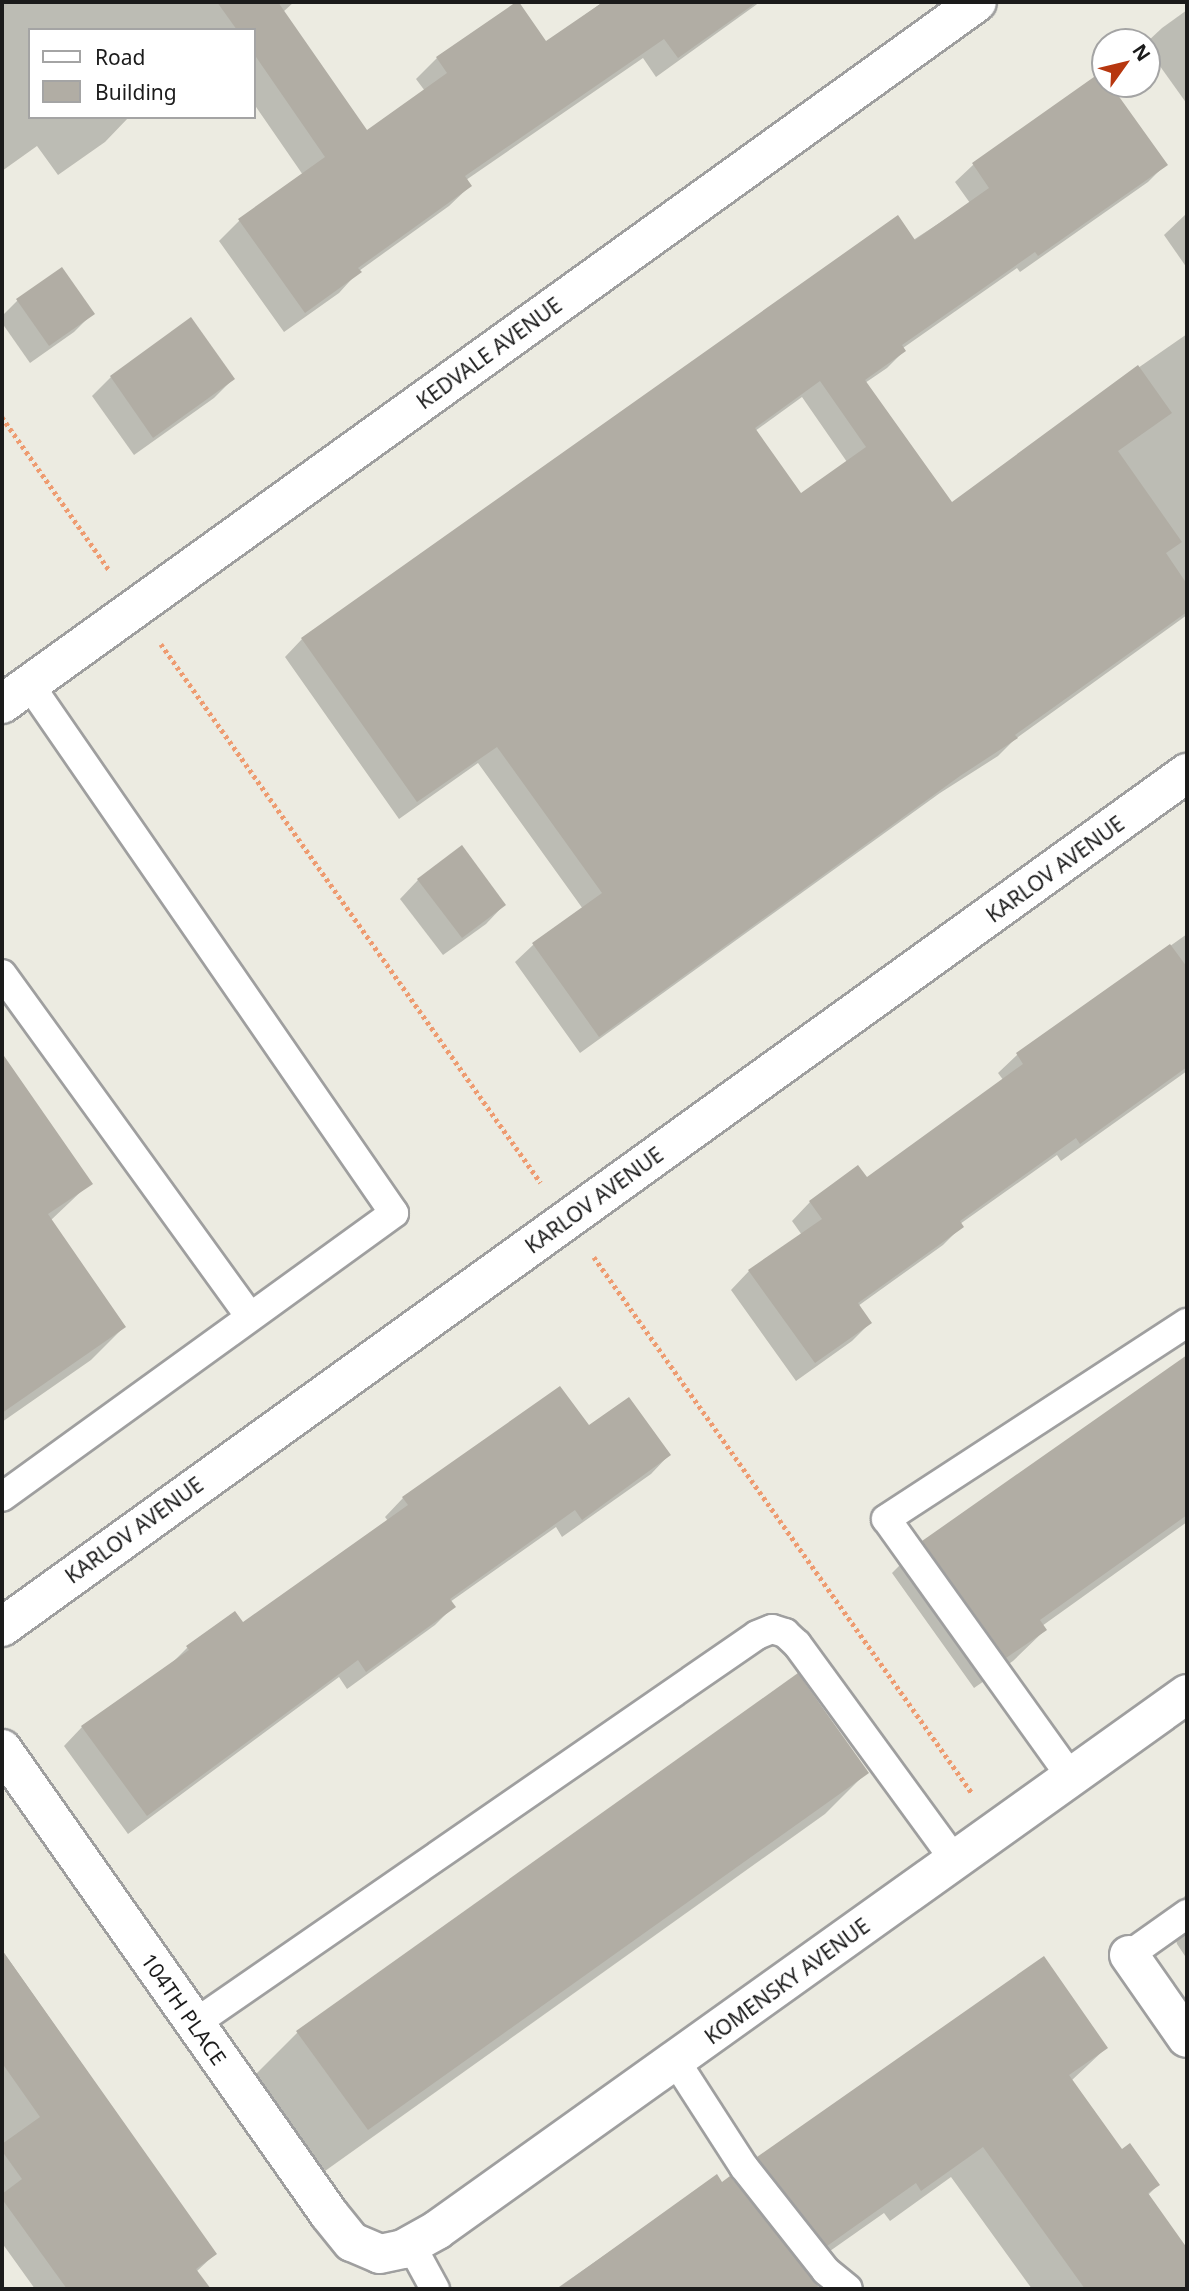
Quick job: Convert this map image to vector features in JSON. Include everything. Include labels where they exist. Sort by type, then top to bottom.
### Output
[{"type":"street","name":"KEDVALE AVENUE","points":[[15,694],[977,2]]},
{"type":"street","name":"KARLOV AVENUE","points":[[2,1627],[1187,773]]},
{"type":"street","name":"KOMENSKY AVENUE","points":[[395,2250],[437,2230],[1187,1694]]},
{"type":"street","name":"104TH PLACE","points":[[2,1749],[328,2214],[352,2242],[395,2250]]},
{"type":"street","points":[[1129,1955],[1181,2015]]},
{"type":"lane","points":[[2,1497],[394,1213],[15,694]]},
{"type":"lane","points":[[2,974],[250,1317]]},
{"type":"lane","points":[[1071,1777],[886,1519],[1187,1323]]},
{"type":"lane","points":[[194,2024],[745,1643],[772,1629],[785,1633],[797,1644],[955,1861]]},
{"type":"lane","points":[[1129,1955],[1187,1914]]},
{"type":"lane","points":[[675,2060],[744,2167],[826,2271],[848,2289]]},
{"type":"lane","points":[[395,2250],[435,2289]]},
{"type":"path","points":[[2,417],[112,574]]},
{"type":"path","points":[[155,635],[542,1184]]},
{"type":"path","points":[[591,1253],[976,1800]]},
{"type":"building","points":[[217,2],[278,2],[367,130],[447,73],[436,57],[516,2],[519,2],[546,41],[603,2],[757,2],[678,58],[664,39],[465,176],[472,186],[358,268],[362,272],[305,313],[238,219],[325,157],[256,57],[256,28],[236,28]]},
{"type":"building","points":[[1091,79],[1091,98],[1120,98],[1168,165],[1038,256],[1035,252],[902,345],[906,351],[865,380],[952,502],[1138,365],[1172,413],[1118,451],[1182,542],[1166,553],[1187,584],[1187,612],[1015,735],[1018,738],[960,776],[599,1037],[532,943],[602,893],[497,747],[417,802],[301,638],[898,215],[915,240],[989,188],[972,163]],"holes":[[[820,381],[866,447],[801,493],[755,428]]]},
{"type":"building","points":[[62,267],[95,314],[49,346],[16,299]]},
{"type":"building","points":[[191,317],[235,379],[153,438],[110,376]]},
{"type":"building","points":[[462,845],[506,905],[462,938],[417,879]]},
{"type":"building","points":[[1170,944],[1187,967],[1187,1067],[1080,1144],[1076,1138],[960,1221],[964,1227],[858,1303],[872,1323],[815,1363],[748,1270],[822,1219],[809,1201],[858,1165],[867,1177],[1023,1064],[1016,1053]]},
{"type":"building","points":[[2,1053],[93,1184],[48,1214],[126,1327],[2,1413]]},
{"type":"building","points":[[1187,1355],[1187,1515],[1040,1620],[1047,1630],[1006,1658],[922,1541]]},
{"type":"building","points":[[560,1386],[589,1425],[629,1397],[671,1455],[582,1520],[575,1510],[450,1599],[456,1607],[366,1672],[358,1660],[147,1816],[81,1726],[189,1650],[186,1646],[235,1611],[243,1622],[408,1505],[402,1497]]},
{"type":"building","points":[[798,1673],[869,1773],[368,2130],[296,2031]]},
{"type":"building","points":[[2,1950],[217,2254],[196,2269],[211,2289],[67,2289],[2,2199],[2,2194],[22,2179],[2,2151],[2,2144],[40,2117],[2,2063]]},
{"type":"building","points":[[1044,1956],[1108,2048],[1069,2075],[1122,2149],[1130,2143],[1160,2185],[1148,2193],[1187,2248],[1187,2289],[1085,2289],[983,2147],[921,2191],[916,2183],[827,2246],[757,2157]]},
{"type":"building","points":[[717,2174],[722,2182],[730,2176],[820,2289],[557,2289]]}]
